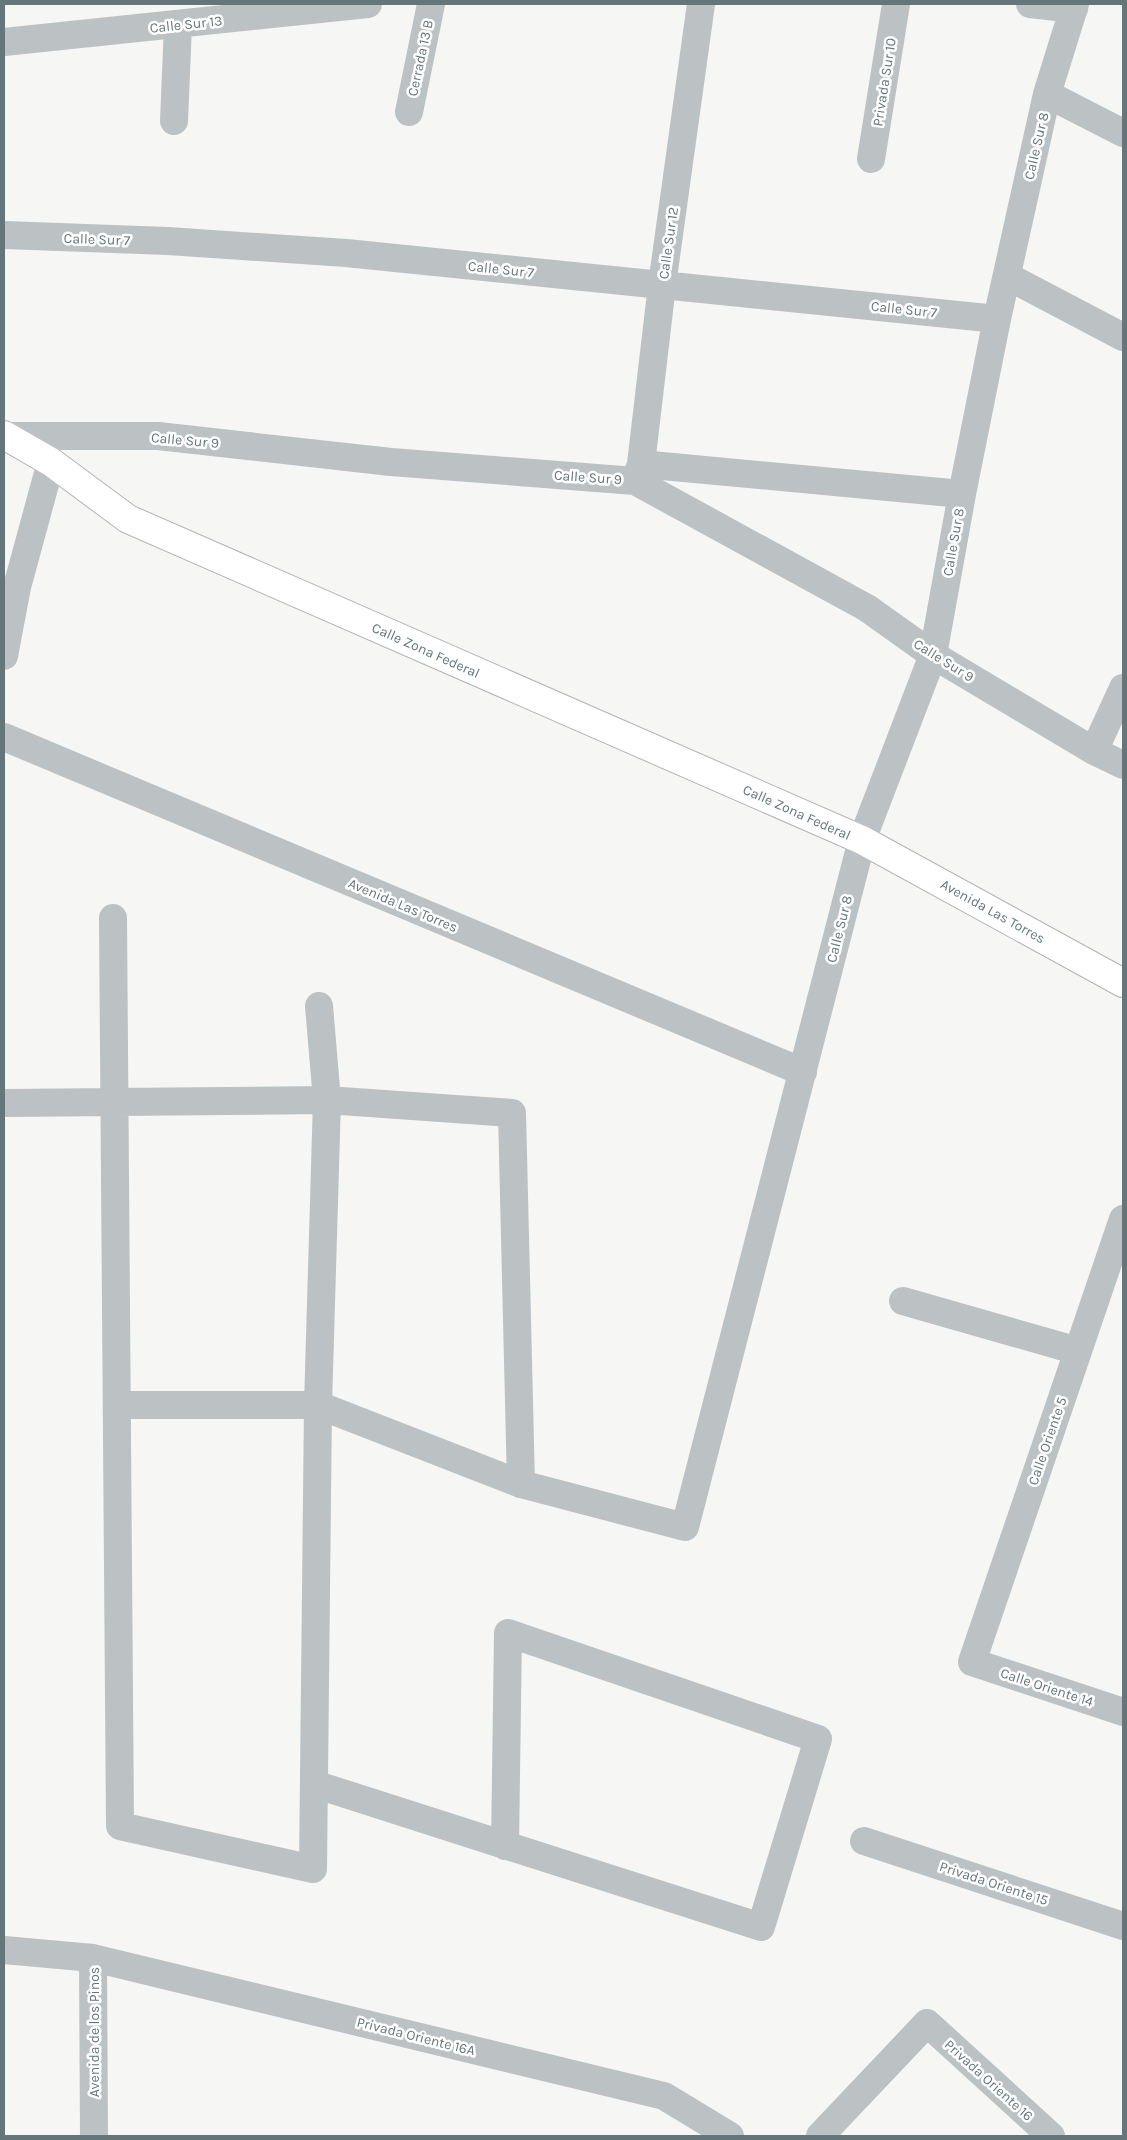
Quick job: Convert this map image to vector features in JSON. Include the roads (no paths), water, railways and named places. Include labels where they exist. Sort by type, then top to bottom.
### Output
[{"type":"main road","name":"Calle Zona Federal","points":[[5,436],[51,462],[128,519],[862,840]]},
{"type":"main road","name":"Avenida Las Torres","points":[[862,840],[1123,983]]},
{"type":"street","name":"Calle Sur 13","points":[[4,42],[368,4]]},
{"type":"street","name":"Cerrada 13 B","points":[[409,112],[431,4]]},
{"type":"street","name":"Calle Sur 12","points":[[638,473],[701,4]]},
{"type":"street","name":"Privada Sur 10","points":[[871,159],[896,4]]},
{"type":"street","points":[[1030,4],[1075,6]]},
{"type":"street","name":"Calle Sur 8","points":[[521,1484],[685,1527],[862,840],[933,655],[962,494],[997,319],[1047,94],[1075,6]]},
{"type":"street","points":[[174,121],[178,25]]},
{"type":"street","points":[[1047,94],[1123,133]]},
{"type":"street","name":"Calle Sur 7","points":[[4,235],[168,242],[346,254],[997,319]]},
{"type":"street","points":[[1007,276],[1123,337]]},
{"type":"street","name":"Calle Sur 9","points":[[5,436],[158,436],[392,462],[638,473],[867,608],[933,655],[1094,751],[1123,765]]},
{"type":"street","points":[[4,656],[17,587],[51,462]]},
{"type":"street","points":[[638,473],[962,494]]},
{"type":"street","points":[[1094,751],[1123,688]]},
{"type":"street","name":"Avenida Las Torres","points":[[4,738],[803,1072]]},
{"type":"street","points":[[114,918],[120,1826],[313,1870],[318,1405],[327,1100],[319,1006]]},
{"type":"street","points":[[4,1103],[327,1100],[512,1113],[521,1484],[318,1405],[118,1405]]},
{"type":"street","name":"Calle Oriente 5","points":[[972,1662],[1123,1220]]},
{"type":"street","points":[[903,1301],[1078,1351]]},
{"type":"street","points":[[314,1784],[504,1846],[761,1928],[818,1739],[508,1633],[504,1846]]},
{"type":"street","name":"Calle Oriente 14","points":[[972,1662],[1123,1712]]},
{"type":"street","name":"Privada Oriente 15","points":[[864,1841],[1123,1926]]},
{"type":"street","name":"Avenida de los Pinos","points":[[4,1950],[93,1958],[94,2136]]},
{"type":"street","name":"Privada Oriente 16A","points":[[93,1958],[664,2096],[730,2136]]},
{"type":"street","name":"Privada Oriente 16","points":[[820,2136],[927,2023],[1051,2136]]}]
